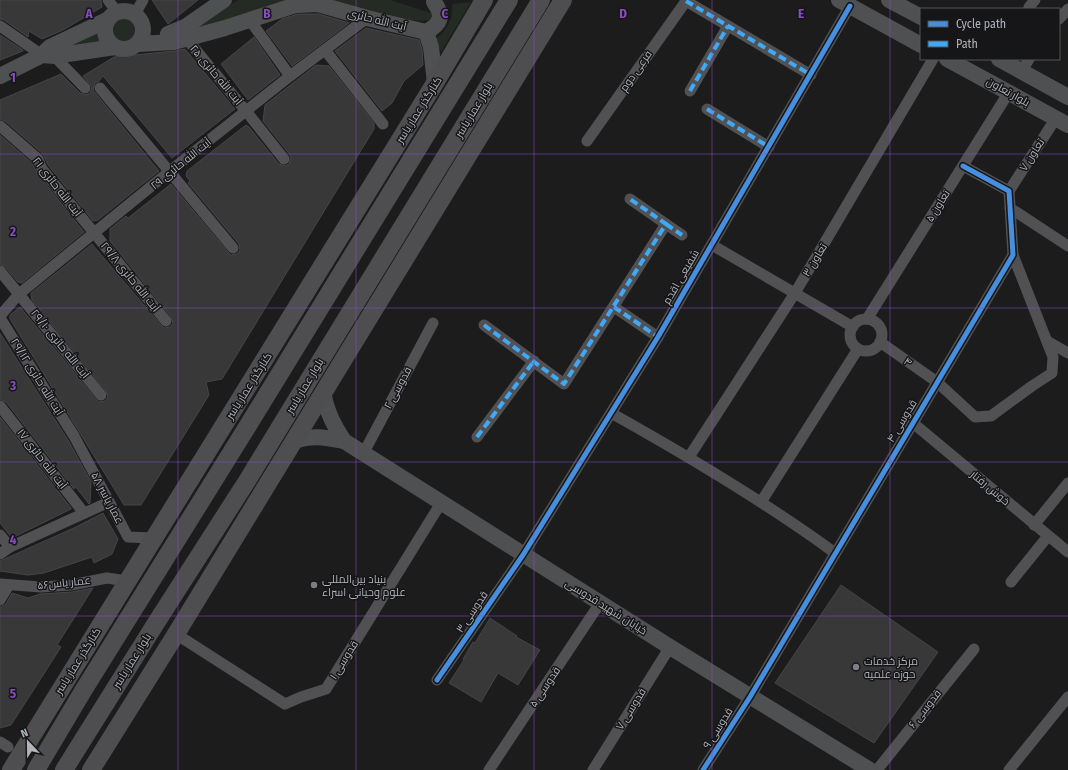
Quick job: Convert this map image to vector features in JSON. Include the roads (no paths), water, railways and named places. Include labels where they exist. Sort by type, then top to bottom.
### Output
[{"type":"main road","points":[[0,76],[48,56],[115,47],[127,49],[141,37],[156,34],[165,35],[185,28],[224,0]]},
{"type":"main road","points":[[434,0],[438,8],[440,18],[435,28],[426,32],[431,47],[435,83]]},
{"type":"main road","name":"کنارگذر عمار یاسر","points":[[11,770],[435,83],[484,0]]},
{"type":"main road","points":[[36,770],[56,735],[509,0]]},
{"type":"main road","name":"بلوار عمار یاسر","points":[[64,770],[247,481],[541,0]]},
{"type":"main road","points":[[91,770],[176,634],[563,0]]},
{"type":"main road","points":[[889,0],[920,16]]},
{"type":"main road","points":[[845,3],[920,44]]},
{"type":"main road","name":"آیت الله حائری","points":[[141,37],[174,42],[225,28],[296,5],[318,4],[367,18],[426,32]]},
{"type":"main road","points":[[111,10],[106,24],[105,34],[110,43],[115,47]]},
{"type":"main road","points":[[48,56],[50,47],[111,10],[126,10],[135,14],[141,20],[141,37]]},
{"type":"main road","name":"بلوار تعاون","points":[[949,60],[1062,122]]},
{"type":"main road","points":[[1004,60],[1026,65],[1068,97]]},
{"type":"main road","points":[[1009,92],[1026,65]]},
{"type":"main road","points":[[323,392],[326,408],[344,441]]},
{"type":"main road","points":[[226,421],[244,432]]},
{"type":"main road","points":[[293,441],[308,437],[321,436],[344,441]]},
{"type":"main road","name":"خیابان شهید قدوسی","points":[[344,441],[362,454],[670,647],[870,770]]},
{"type":"main road","points":[[156,623],[218,564]]},
{"type":"main road","points":[[56,735],[78,661]]},
{"type":"street","points":[[135,14],[143,0]]},
{"type":"street","name":"فرعی دوم","points":[[587,141],[686,1],[728,26]]},
{"type":"street","name":"شفیعی اقدم","points":[[523,555],[658,337],[811,75],[845,3]]},
{"type":"street","points":[[1060,18],[1068,9]]},
{"type":"street","name":"آیت الله حائری ۲۹","points":[[0,317],[20,294],[290,76],[367,18]]},
{"type":"street","points":[[249,19],[290,76]]},
{"type":"street","points":[[0,26],[48,56],[85,88]]},
{"type":"street","points":[[690,91],[728,26],[811,75]]},
{"type":"street","name":"آیت الله حائری ۲۵","points":[[186,38],[284,159]]},
{"type":"street","points":[[325,50],[383,124]]},
{"type":"street","name":"تعاون ۳","points":[[689,457],[795,293],[932,60]]},
{"type":"street","points":[[100,88],[233,248]]},
{"type":"street","name":"تعاون ۵","points":[[866,319],[1009,92]]},
{"type":"street","points":[[708,109],[769,147]]},
{"type":"street","name":"تعاون ۷","points":[[1009,191],[1062,122]]},
{"type":"street","name":"آیت الله حائری ۲۱","points":[[0,126],[38,159],[42,170],[95,234]]},
{"type":"street","points":[[963,166],[1009,191],[1013,255],[1047,341],[1068,353]]},
{"type":"street","points":[[630,199],[682,235]]},
{"type":"street","points":[[1010,208],[1068,246]]},
{"type":"street","points":[[484,324],[564,384],[666,224]]},
{"type":"street","name":"آیت الله حائری ۲۹/۸","points":[[95,234],[166,321]]},
{"type":"street","points":[[712,244],[852,327]]},
{"type":"street","name":"قدوسی ۴","points":[[750,697],[1013,255]]},
{"type":"street","name":"آیت الله حائری ۲۹/۱۰","points":[[0,271],[101,395]]},
{"type":"street","points":[[614,307],[658,337]]},
{"type":"street","name":"آیت الله حائری ۲۹/۱۲","points":[[0,317],[74,436]]},
{"type":"street","points":[[866,319],[876,323],[880,327],[882,338],[877,347],[868,352],[862,352],[853,346],[849,337],[850,331],[856,322],[866,319]]},
{"type":"street","name":"قدوسی ۲","points":[[362,454],[432,323]]},
{"type":"street","name":"۴","points":[[880,342],[937,382],[975,417],[991,416],[1052,373],[1053,357],[1047,341]]},
{"type":"street","points":[[761,502],[858,349]]},
{"type":"street","points":[[478,437],[534,361]]},
{"type":"street","name":"آیت الله حائری ۱۷","points":[[0,406],[84,513]]},
{"type":"street","points":[[611,413],[689,457],[761,502],[835,553]]},
{"type":"street","name":"خوش رفتار","points":[[913,423],[1068,552]]},
{"type":"street","name":"عمار یاسر ۵۸","points":[[74,436],[128,537],[154,538]]},
{"type":"street","points":[[1034,525],[1068,483]]},
{"type":"street","points":[[0,554],[10,546],[109,502]]},
{"type":"street","name":"قدوسی ۱","points":[[176,634],[285,704],[326,689],[441,503]]},
{"type":"street","points":[[0,535],[10,546]]},
{"type":"street","points":[[1011,582],[1048,536]]},
{"type":"street","name":"قدوسی ۳","points":[[437,680],[523,555]]},
{"type":"street","name":"عمار یاس۵۶","points":[[5,585],[41,588],[71,585],[106,578],[127,581]]},
{"type":"street","points":[[0,600],[5,585]]},
{"type":"street","name":"قدوسی ۵","points":[[489,770],[600,603]]},
{"type":"street","name":"قدوسی ۷","points":[[593,770],[670,647]]},
{"type":"street","name":"قدوسی ۶","points":[[877,770],[974,649]]},
{"type":"street","name":"قدوسی ۹","points":[[703,770],[750,697]]},
{"type":"street","points":[[1009,770],[1068,698]]},
{"type":"place","name":"بنیاد بین‌المللی علوم وحیانی اسراء","points":[[314,585]]},
{"type":"place","name":"مرکز خدمات حوزه علمیه","points":[[856,667]]}]
